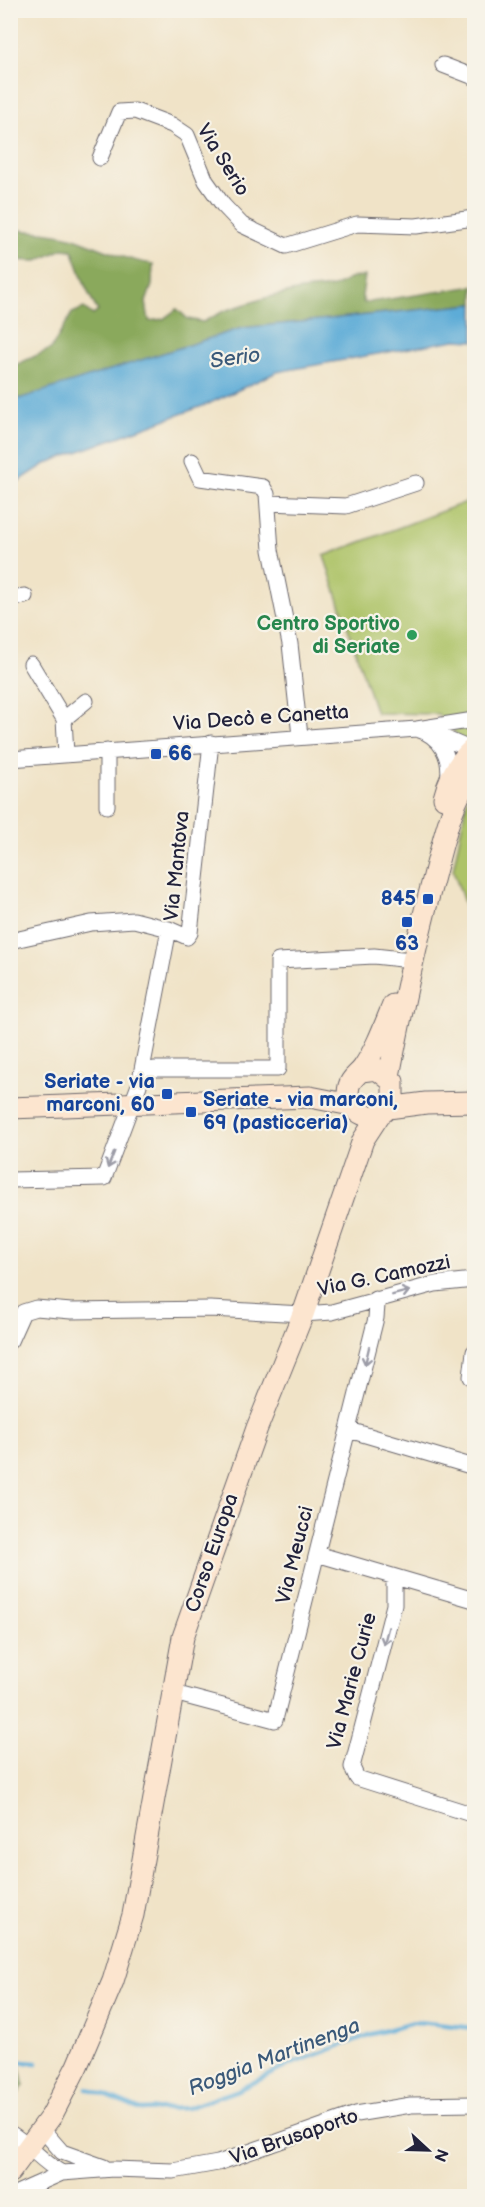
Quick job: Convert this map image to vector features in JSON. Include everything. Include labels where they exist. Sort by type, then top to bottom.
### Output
[{"type":"street","points":[[443,65],[474,77]]},
{"type":"street","name":"Via Serio","points":[[100,158],[119,112],[135,111],[172,125],[187,135],[206,180],[242,225],[286,246],[357,224],[416,226],[474,218]]},
{"type":"street","points":[[192,461],[200,478],[263,488],[267,495],[271,550],[291,644],[300,736]]},
{"type":"street","points":[[268,503],[346,506],[416,483]]},
{"type":"street","points":[[31,664],[64,719],[66,754]]},
{"type":"street","points":[[64,719],[86,701]]},
{"type":"street","name":"Via Decò e Canetta","points":[[10,759],[417,729],[474,720]]},
{"type":"street","name":"Via Decò e Canetta","points":[[417,729],[465,747],[474,748]]},
{"type":"street","points":[[432,734],[445,753],[450,769],[447,784]]},
{"type":"street","name":"Via Mantova","points":[[10,1180],[104,1178],[133,1106],[142,1073],[170,928],[187,937],[190,933],[211,743]]},
{"type":"street","name":"Corso Europa","points":[[432,883],[429,851],[447,784],[459,763],[474,748]]},
{"type":"street","points":[[107,752],[107,806]]},
{"type":"street","name":"Corso Europa","points":[[36,2137],[77,2066],[113,1981],[133,1916],[183,1637],[257,1428],[303,1314],[363,1140],[395,1096],[391,1079],[411,960],[451,815],[462,786],[474,770]]},
{"type":"street","points":[[10,941],[91,923],[134,920],[170,928]]},
{"type":"street","points":[[154,1069],[278,1069],[278,962],[375,956],[411,960]]},
{"type":"street","name":"Corso Europa","points":[[355,1077],[380,1037],[411,960]]},
{"type":"street","points":[[310,1097],[377,1069],[402,1084],[426,1103]]},
{"type":"street","points":[[355,1077],[348,1090],[363,1140]]},
{"type":"street","points":[[10,1108],[133,1106],[310,1097],[353,1107],[369,1116],[426,1103],[474,1102]]},
{"type":"street","name":"Via G. Camozzi","points":[[10,1341],[23,1312],[36,1308],[71,1311],[210,1309],[303,1314],[332,1312],[435,1284],[474,1280]]},
{"type":"street","name":"Via Meucci","points":[[174,1694],[275,1720],[376,1318],[375,1299]]},
{"type":"street","points":[[471,1377],[474,1352]]},
{"type":"street","points":[[349,1430],[474,1467]]},
{"type":"street","points":[[317,1554],[474,1600]]},
{"type":"street","name":"Via Marie Curie","points":[[394,1578],[394,1605],[352,1767],[357,1778],[474,1815]]},
{"type":"street","name":"Via Brusaporto","points":[[10,2196],[62,2173],[113,2169],[173,2171],[218,2163],[356,2114],[411,2105],[474,2104]]},
{"type":"street","points":[[10,2133],[36,2137]]},
{"type":"street","points":[[10,2172],[36,2137]]},
{"type":"street","points":[[36,2137],[37,2157],[62,2173]]},
{"type":"street","name":"Via Brusaporto","points":[[36,2137],[87,2163],[113,2169]]},
{"type":"green space","points":[[18,230],[67,236],[122,256],[153,264],[152,285],[146,302],[149,321],[163,319],[177,309],[188,319],[203,322],[224,311],[265,298],[301,290],[334,287],[353,277],[365,276],[362,296],[364,303],[474,286],[474,304],[242,328],[11,402],[11,367],[51,349],[72,313],[84,308],[93,315],[98,311],[86,289],[72,250],[63,249],[37,261],[11,260],[10,235]]},
{"type":"green space","name":"Centro Sportivo di Seriate","points":[[474,499],[474,754],[438,714],[376,713],[324,556]]},
{"type":"green space","points":[[474,765],[474,925],[471,923],[453,870]]},
{"type":"green space","points":[[10,2034],[24,2085],[11,2104]]},
{"type":"water","name":"Serio","points":[[474,304],[474,341],[455,340],[277,372],[208,404],[47,463],[11,486],[12,401],[242,328]]},
{"type":"waterway","name":"Roggia Martinenga","points":[[87,2088],[141,2110],[187,2108],[238,2090],[291,2064],[372,2034],[417,2022],[474,2028]]},
{"type":"waterway","name":"Roggia Martinenga","points":[[10,2061],[37,2063]]},
{"type":"place","name":"Centro Sportivo di Seriate","points":[[412,635]]},
{"type":"place","name":"66","points":[[156,754]]},
{"type":"place","name":"845","points":[[428,899]]},
{"type":"place","name":"63","points":[[407,922]]},
{"type":"place","name":"Seriate - via marconi, 60","points":[[167,1094]]},
{"type":"place","name":"Seriate - via marconi, 69 (pasticceria)","points":[[191,1112]]}]
